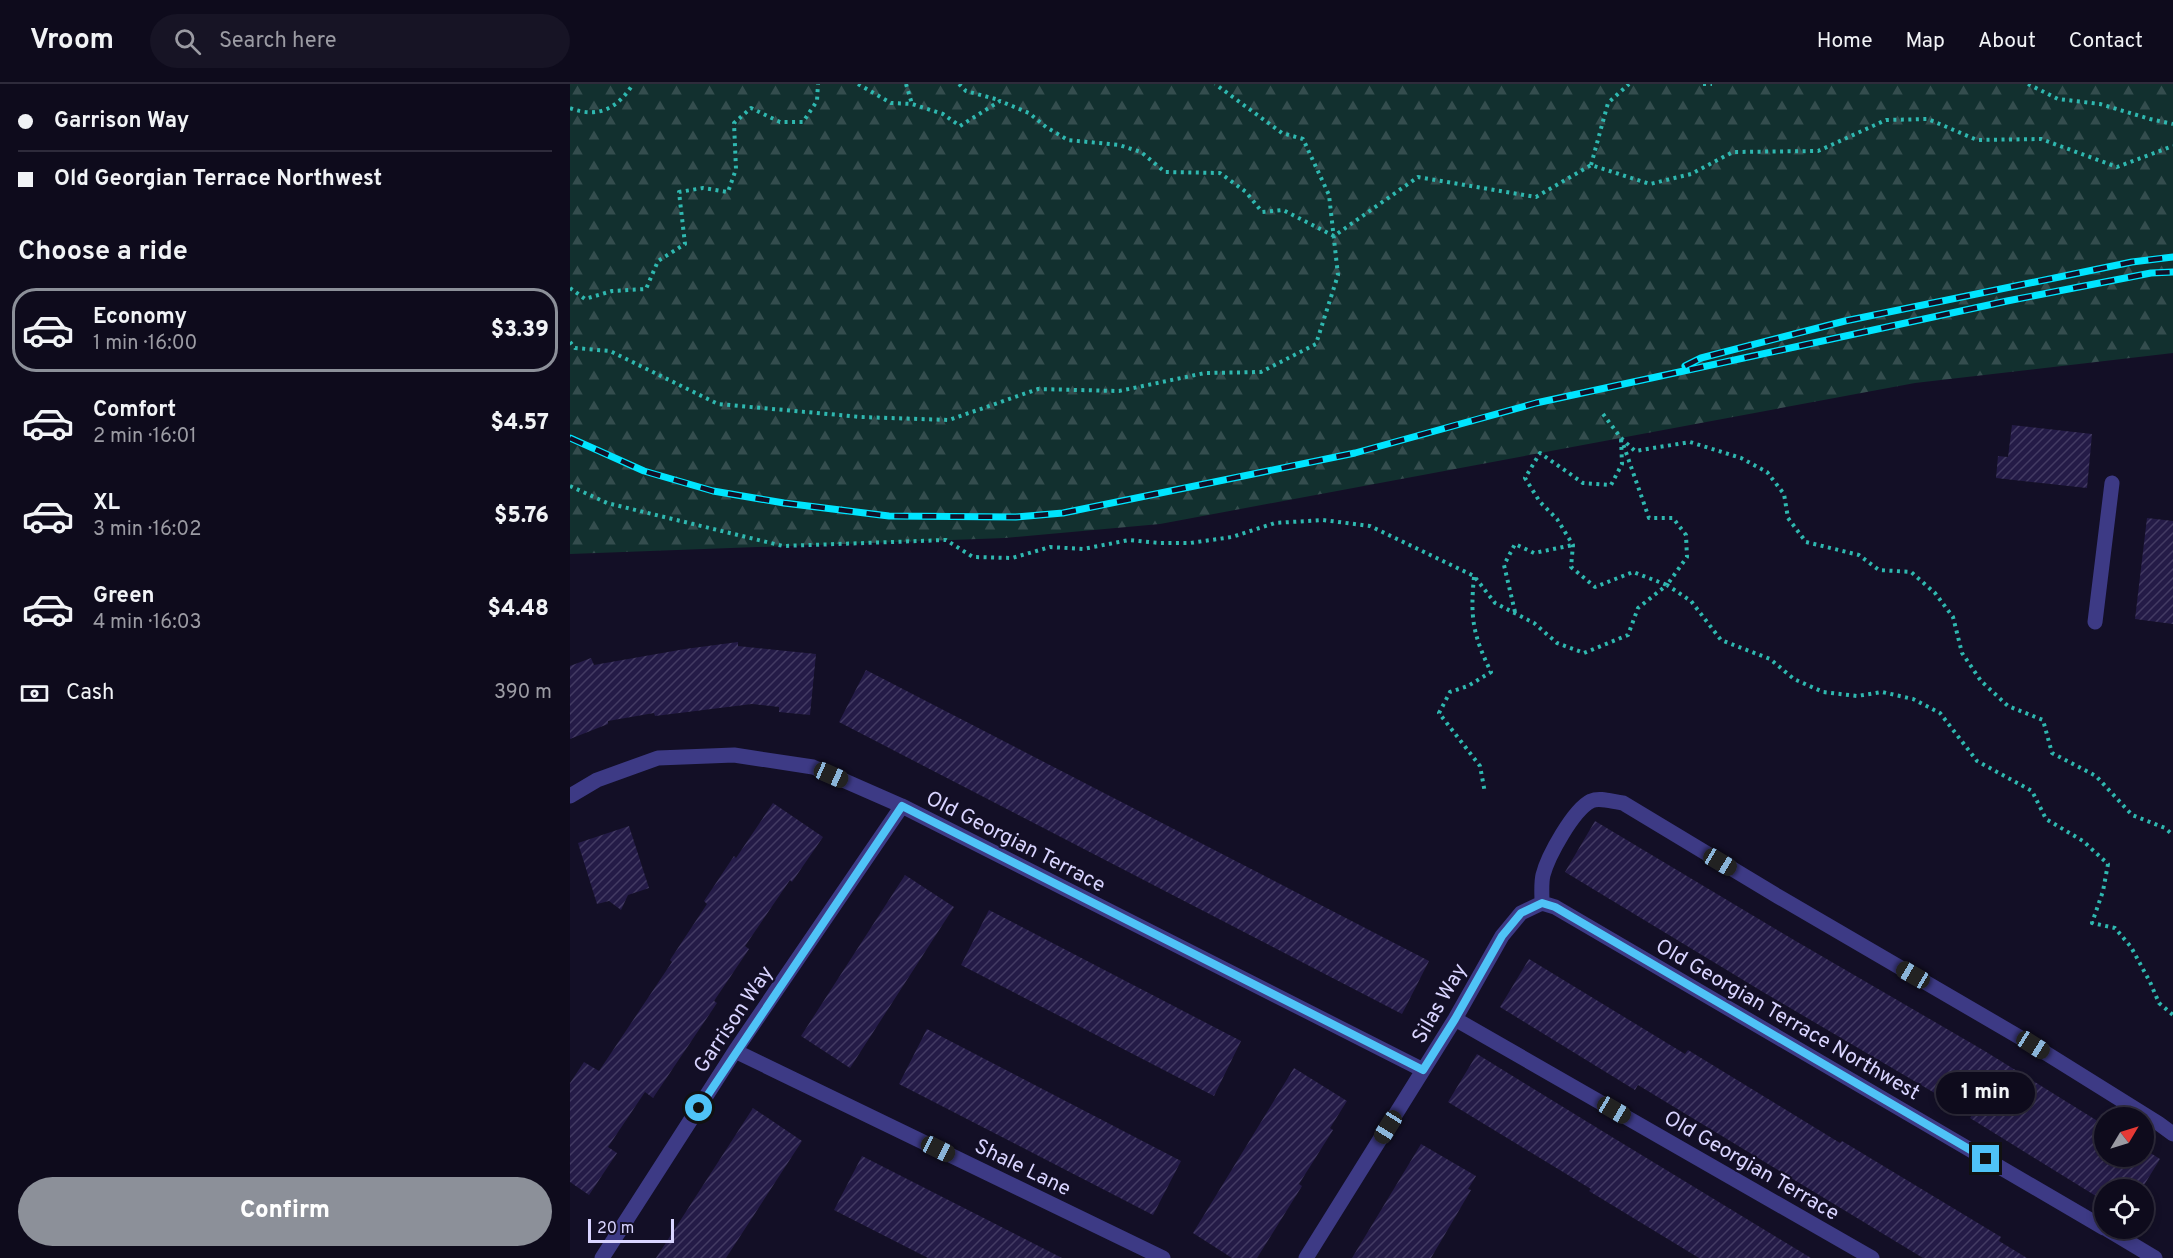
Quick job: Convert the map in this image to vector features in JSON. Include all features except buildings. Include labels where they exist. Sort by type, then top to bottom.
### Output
[{"type":"street","points":[[2095,622],[2112,483]]},
{"type":"street","name":"Old Georgian Terrace","points":[[570,796],[597,780],[658,758],[734,755],[813,767],[902,806],[1423,1070]]},
{"type":"street","points":[[1542,903],[1543,876],[1552,852],[1566,828],[1590,802],[1599,800],[1623,803],[2033,1045],[2173,1134]]},
{"type":"street","name":"Garrison Way","points":[[602,1258],[735,1051],[902,806]]},
{"type":"street","name":"Silas Way","points":[[1306,1258],[1455,1019],[1502,936],[1521,913],[1542,903]]},
{"type":"street","name":"Old Georgian Terrace Northwest","points":[[1542,903],[1566,913],[2094,1222]]},
{"type":"street","name":"Old Georgian Terrace","points":[[1455,1019],[1872,1258]]},
{"type":"street","name":"Shale Lane","points":[[735,1051],[1162,1258]]},
{"type":"street","name":"Old Georgian Terrace Northwest","points":[[2123,1239],[2155,1258]]},
{"type":"path","points":[[570,108],[579,111],[603,111],[623,100],[633,84]]},
{"type":"path","points":[[570,288],[585,299],[612,291],[646,289],[658,261],[684,244],[679,192],[703,188],[728,192],[736,169],[734,123],[751,108],[780,122],[803,122],[817,101],[818,84]]},
{"type":"path","points":[[858,84],[891,103],[912,104],[943,114],[960,126],[1000,101]]},
{"type":"path","points":[[906,84],[912,104]]},
{"type":"path","points":[[958,84],[966,91],[1029,113],[1046,127],[1068,140],[1119,144],[1141,152],[1165,172],[1220,173],[1246,192],[1262,212],[1283,210],[1334,236]]},
{"type":"path","points":[[570,342],[575,348],[610,351],[718,404],[861,417],[949,420],[1038,389],[1119,391],[1205,373],[1261,372],[1316,344],[1338,275],[1329,195],[1303,139],[1282,133],[1215,84]]},
{"type":"path","points":[[1334,236],[1418,177],[1536,197],[1592,165],[1608,103],[1629,84]]},
{"type":"path","points":[[1703,84],[1712,84]]},
{"type":"path","points":[[2028,84],[2058,99],[2100,104],[2173,124]]},
{"type":"path","points":[[1592,165],[1650,184],[1691,174],[1733,152],[1818,151],[1886,120],[1929,119],[1977,140],[2041,139],[2117,167],[2173,146]]},
{"type":"path","points":[[1603,414],[1621,438],[1635,451],[1690,442],[1741,458],[1767,472],[1784,494],[1788,518],[1806,542],[1859,555],[1878,570],[1911,572],[1935,593],[1953,616],[1962,653],[1981,681],[2008,706],[2043,720],[2052,753],[2096,776],[2132,814],[2165,828],[2173,835]]},
{"type":"path","points":[[1621,438],[1623,464],[1611,485],[1583,483],[1540,453],[1525,478],[1540,502],[1557,519],[1574,545],[1571,567],[1594,587],[1633,572],[1667,585],[1691,601],[1721,640],[1770,659],[1794,679],[1823,692],[1857,696],[1882,692],[1913,699],[1940,712],[1977,761],[2032,791],[2046,819],[2083,841],[2108,864],[2103,891],[2092,922],[2115,928],[2131,947],[2159,1003],[2173,1015]]},
{"type":"path","points":[[570,486],[607,503],[783,546],[946,540],[973,557],[1012,558],[1050,547],[1083,549],[1129,540],[1190,543],[1232,537],[1275,523],[1323,520],[1370,526],[1474,576],[1495,603],[1534,623],[1557,643],[1584,653],[1628,634],[1638,608],[1667,585],[1687,557],[1686,535],[1672,518],[1648,518],[1621,438]]},
{"type":"path","points":[[1515,612],[1504,565],[1515,544],[1534,553],[1574,545]]},
{"type":"path","points":[[1474,576],[1471,606],[1477,644],[1491,672],[1468,686],[1450,692],[1438,713],[1480,766],[1485,793]]},
{"type":"green space","points":[[570,84],[2173,84],[2173,353],[1915,383],[1160,524],[1005,538],[570,554]]},
{"type":"railway","points":[[1685,366],[1701,358],[1845,321],[2132,262],[2173,257]]},
{"type":"railway","points":[[570,438],[644,471],[713,491],[784,503],[889,516],[1016,517],[1063,513],[1355,453],[1536,403],[2007,301],[2151,273],[2173,272]]},
{"type":"route","points":[[699,1108],[735,1051],[902,806],[1423,1070],[1502,936],[1521,913],[1542,903],[1555,907],[1986,1159]]}]
